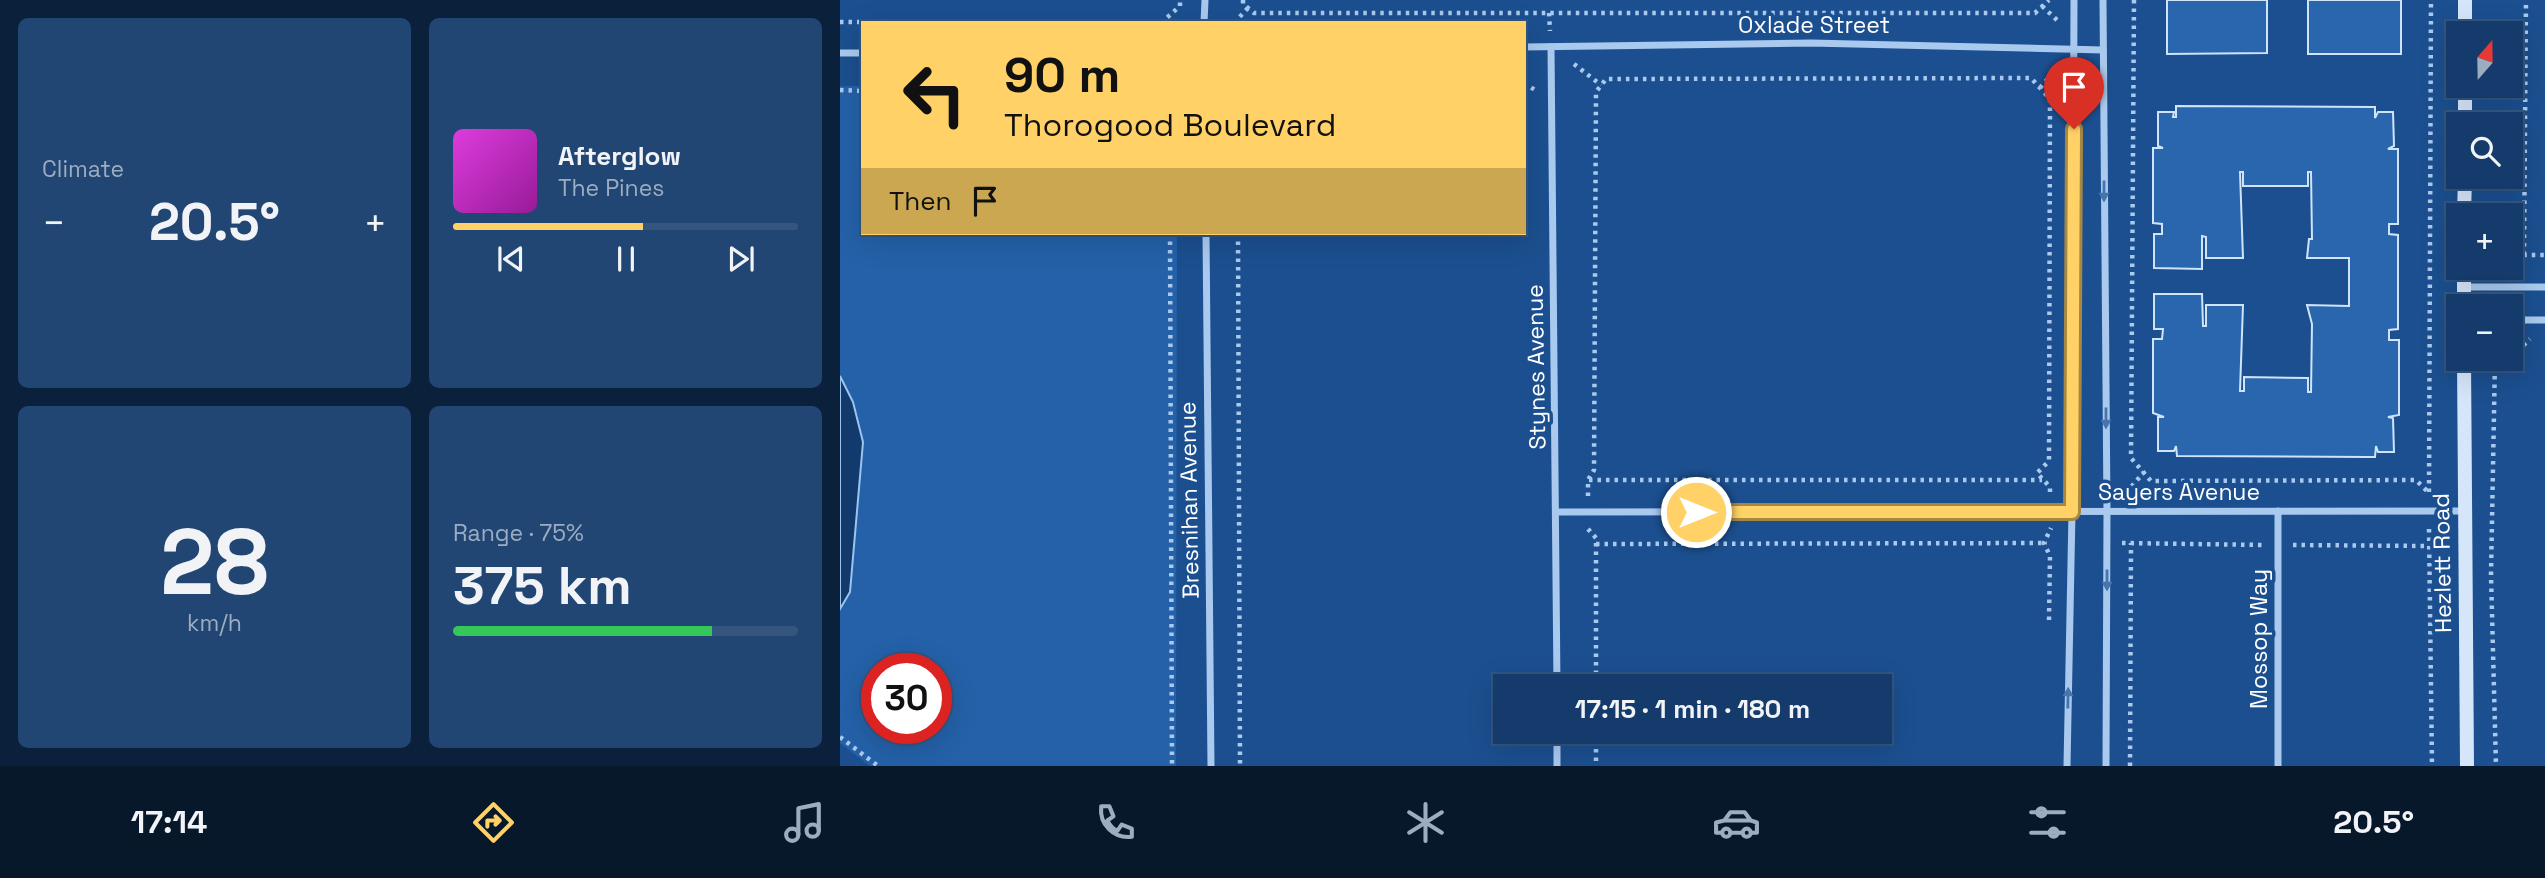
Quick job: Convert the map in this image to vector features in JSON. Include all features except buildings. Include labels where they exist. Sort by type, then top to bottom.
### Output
[{"type":"main road","points":[[2465,0],[2465,21]]},
{"type":"main road","points":[[2465,280],[2465,294]]},
{"type":"main road","name":"Hezlett Road","points":[[2465,371],[2467,766]]},
{"type":"street","points":[[1204,21],[1205,0]]},
{"type":"street","points":[[2067,766],[2072,512],[2074,0]]},
{"type":"street","points":[[2103,0],[2106,766]]},
{"type":"street","name":"Oxlade Street","points":[[1526,47],[1811,43],[2074,47],[2103,50]]},
{"type":"street","name":"Stynes Avenue","points":[[1551,47],[1558,512],[1557,674]]},
{"type":"street","points":[[840,52],[861,52]]},
{"type":"street","name":"Bresnihan Avenue","points":[[1206,235],[1211,766]]},
{"type":"street","points":[[2465,287],[2545,287]]},
{"type":"street","points":[[2523,320],[2545,320]]},
{"type":"street","name":"Mossop Way","points":[[2278,511],[2278,766]]},
{"type":"street","name":"Sayers Avenue","points":[[1558,512],[2464,511]]},
{"type":"street","points":[[1557,744],[1557,766]]},
{"type":"path","points":[[1164,21],[1180,6],[1180,0]]},
{"type":"path","points":[[1243,0],[1254,13],[2035,13],[2049,0]]},
{"type":"path","points":[[2134,0],[2132,458],[2151,481],[2416,480],[2429,493]]},
{"type":"path","points":[[2431,0],[2428,511],[2432,766]]},
{"type":"path","points":[[2524,255],[2526,0]]},
{"type":"path","points":[[1236,21],[1248,8]]},
{"type":"path","points":[[1172,16],[1176,21]]},
{"type":"path","points":[[840,22],[861,22]]},
{"type":"path","points":[[1596,674],[1596,538],[1588,530],[1587,512],[1588,480],[1594,470],[1596,92],[1606,79],[2031,78],[2050,99],[2049,461],[2036,473],[2050,487],[2051,532],[2044,543]]},
{"type":"path","points":[[840,90],[861,90]]},
{"type":"path","points":[[1170,235],[1172,766]]},
{"type":"path","points":[[1238,235],[1240,766]]},
{"type":"path","points":[[2523,344],[2529,338],[2537,339]]},
{"type":"path","points":[[2496,371],[2491,575],[2496,766]]},
{"type":"path","points":[[1588,480],[2043,480]]},
{"type":"path","points":[[2044,543],[2050,556],[2049,621]]},
{"type":"path","points":[[1596,544],[2071,543]]},
{"type":"path","points":[[2107,543],[2429,546]]},
{"type":"path","points":[[2130,766],[2131,543]]},
{"type":"path","points":[[840,737],[878,766]]},
{"type":"path","points":[[1596,744],[1596,766]]},
{"type":"shaded area","points":[[840,86],[861,86],[861,235],[1177,235],[1176,766],[870,766],[840,743]]},
{"type":"shaded area","points":[[840,376],[853,402],[863,442],[850,592],[840,609]]},
{"type":"route","points":[[1696,512],[2072,512],[2074,129]]}]
